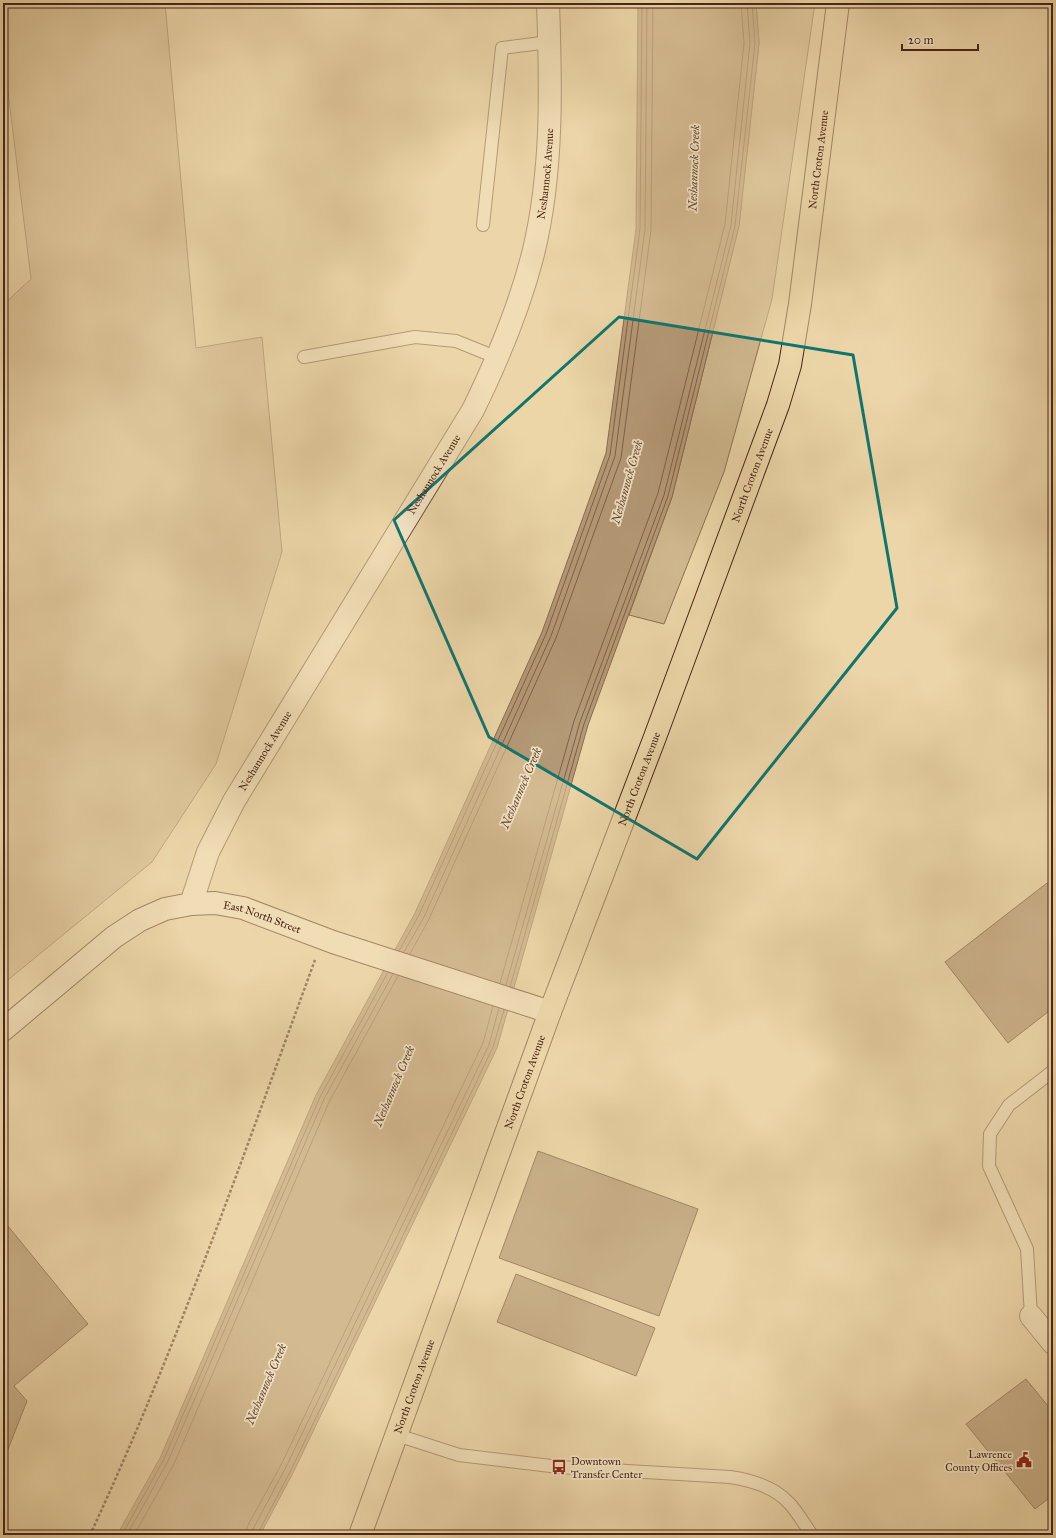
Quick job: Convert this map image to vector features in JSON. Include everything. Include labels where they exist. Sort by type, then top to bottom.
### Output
[{"type":"main road","name":"North Croton Avenue","points":[[360,1535],[550,1012],[650,752],[778,405],[790,365],[800,304],[838,3]]},
{"type":"street","name":"Neshannock Avenue","points":[[191,904],[208,852],[234,802],[473,410],[498,358],[512,322],[533,253],[542,204],[549,130],[548,3]]},
{"type":"street","name":"East North Street","points":[[3,1030],[114,937],[146,917],[165,909],[191,904],[215,902],[238,906],[333,942],[550,1012]]},
{"type":"street","points":[[1032,1316],[1053,1344]]},
{"type":"lane","points":[[483,225],[502,48],[549,42]]},
{"type":"lane","points":[[304,357],[415,337],[456,341],[498,358]]},
{"type":"lane","points":[[1032,1316],[1027,1249],[989,1166],[990,1134],[1009,1105],[1053,1071]]},
{"type":"lane","points":[[397,1435],[459,1455],[559,1467],[730,1477],[752,1481],[770,1489],[787,1501],[812,1535]]},
{"type":"path","points":[[90,1535],[129,1452],[197,1279],[316,957]]},
{"type":"highlighted area","points":[[619,317],[853,355],[897,608],[697,859],[489,737],[394,520]]},
{"type":"shaded area","points":[[3,3],[165,3],[196,348],[262,337],[282,552],[216,764],[152,862],[3,984],[3,305],[31,279],[3,51]]},
{"type":"shaded area","points":[[756,3],[815,3],[772,299],[724,472],[664,624],[629,615],[672,497],[739,226],[759,43]]},
{"type":"water","name":"Neshannock Creek","points":[[638,3],[756,3],[759,43],[739,226],[672,497],[588,725],[497,1048],[294,1471],[260,1535],[117,1535],[160,1458],[316,1095],[415,913],[542,632],[606,453],[636,229]]},
{"type":"building","points":[[1047,883],[1053,891],[1053,1008],[1008,1043],[945,962]]},
{"type":"building","points":[[538,1151],[698,1209],[659,1316],[499,1258]]},
{"type":"building","points":[[3,1220],[88,1324],[14,1386],[27,1401],[3,1462]]},
{"type":"building","points":[[516,1274],[655,1328],[636,1376],[497,1322]]},
{"type":"building","name":"Lawrence County Offices","points":[[1026,1379],[1053,1412],[1053,1495],[1035,1509],[966,1424]]},
{"type":"place","name":"Lawrence County Offices","points":[[1024,1460]]},
{"type":"place","name":"Downtown Transfer Center","points":[[559,1467]]}]
